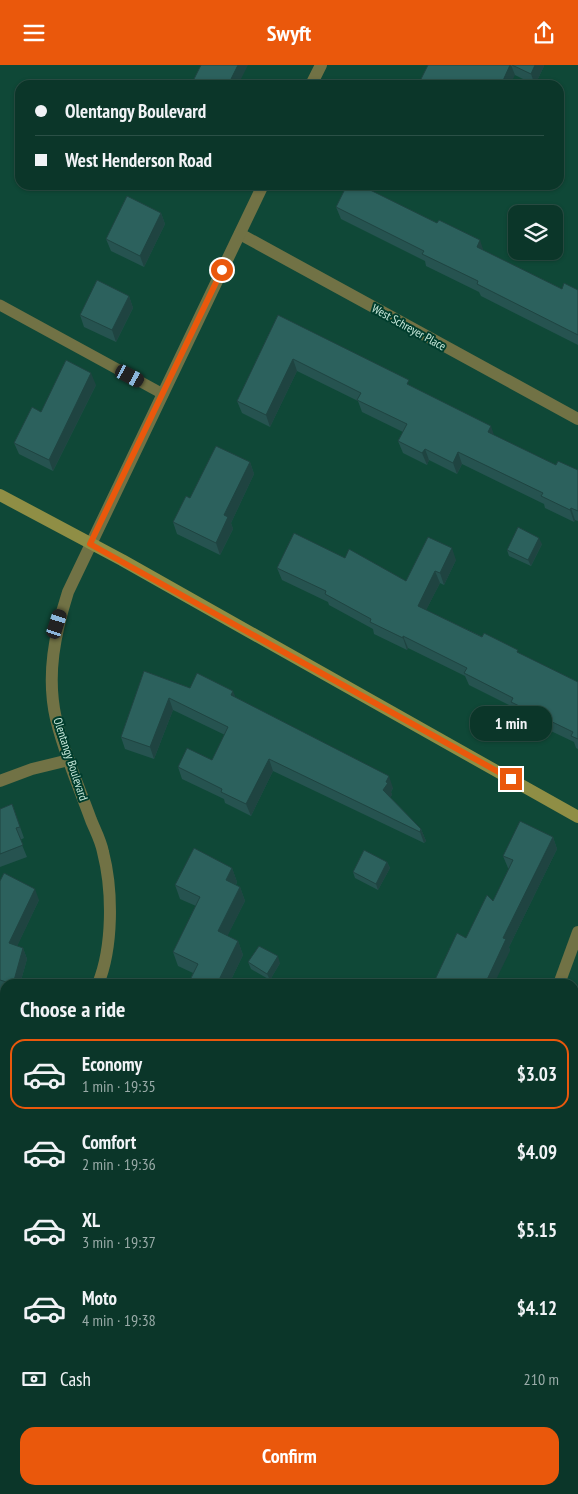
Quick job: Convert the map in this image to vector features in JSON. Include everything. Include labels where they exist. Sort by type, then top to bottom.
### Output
[{"type":"main road","points":[[0,495],[578,817]]},
{"type":"street","points":[[314,80],[321,65]]},
{"type":"street","name":"Olentangy Boulevard","points":[[100,979],[111,927],[104,852],[69,760],[56,718],[52,684],[52,654],[57,624],[68,591],[90,544],[261,190]]},
{"type":"street","name":"West Schreyer Place","points":[[240,234],[578,419]]},
{"type":"street","points":[[0,781],[32,769],[69,760]]},
{"type":"street","points":[[561,979],[578,932]]},
{"type":"lane","points":[[0,305],[163,394]]},
{"type":"building","points":[[201,65],[238,65],[230,80],[194,80]]},
{"type":"building","points":[[428,65],[510,65],[503,80],[420,80]]},
{"type":"building","points":[[512,65],[535,65],[531,74]]},
{"type":"building","points":[[344,190],[370,190],[437,223],[439,220],[480,240],[477,247],[562,289],[564,283],[578,290],[578,335],[477,284],[478,281],[422,254],[424,251],[336,207]]},
{"type":"building","points":[[127,196],[161,213],[140,256],[106,239]]},
{"type":"building","points":[[97,280],[129,296],[112,330],[80,315]]},
{"type":"building","points":[[278,315],[409,380],[407,384],[491,426],[488,432],[556,465],[558,461],[578,470],[578,511],[571,508],[570,510],[541,496],[543,493],[458,452],[453,463],[425,449],[422,453],[398,441],[407,424],[357,400],[361,393],[293,359],[266,415],[237,401]]},
{"type":"building","points":[[66,360],[91,373],[49,460],[14,443],[32,407],[41,412]]},
{"type":"building","points":[[216,446],[250,462],[224,515],[228,517],[216,543],[173,522],[186,496],[190,498]]},
{"type":"building","points":[[518,527],[539,538],[528,560],[507,550]]},
{"type":"building","points":[[294,533],[345,558],[349,549],[406,581],[428,537],[452,548],[440,573],[435,571],[418,606],[482,637],[484,633],[518,650],[517,652],[578,682],[578,739],[571,736],[573,732],[511,702],[513,698],[464,673],[467,668],[370,622],[371,619],[325,594],[326,591],[277,568]]},
{"type":"building","points":[[144,671],[190,688],[197,673],[233,691],[231,695],[389,776],[386,782],[388,783],[383,790],[421,829],[420,832],[269,759],[246,804],[221,792],[222,789],[178,767],[187,748],[212,760],[228,727],[169,698],[150,747],[121,737]]},
{"type":"building","points":[[12,804],[20,827],[16,828],[23,845],[0,854],[0,809]]},
{"type":"building","points":[[520,821],[553,837],[503,938],[506,939],[487,979],[435,979],[457,933],[466,938],[487,895],[493,901],[513,860],[503,856]]},
{"type":"building","points":[[194,848],[232,868],[226,880],[240,887],[218,931],[238,941],[219,979],[190,979],[198,964],[173,952],[200,897],[175,885]]},
{"type":"building","points":[[364,850],[387,862],[376,884],[353,872]]},
{"type":"building","points":[[4,873],[35,889],[9,943],[23,948],[14,979],[0,979],[0,881]]},
{"type":"building","points":[[259,946],[278,956],[267,974],[248,962]]},
{"type":"route","points":[[222,270],[90,544],[122,560],[511,779]]}]
